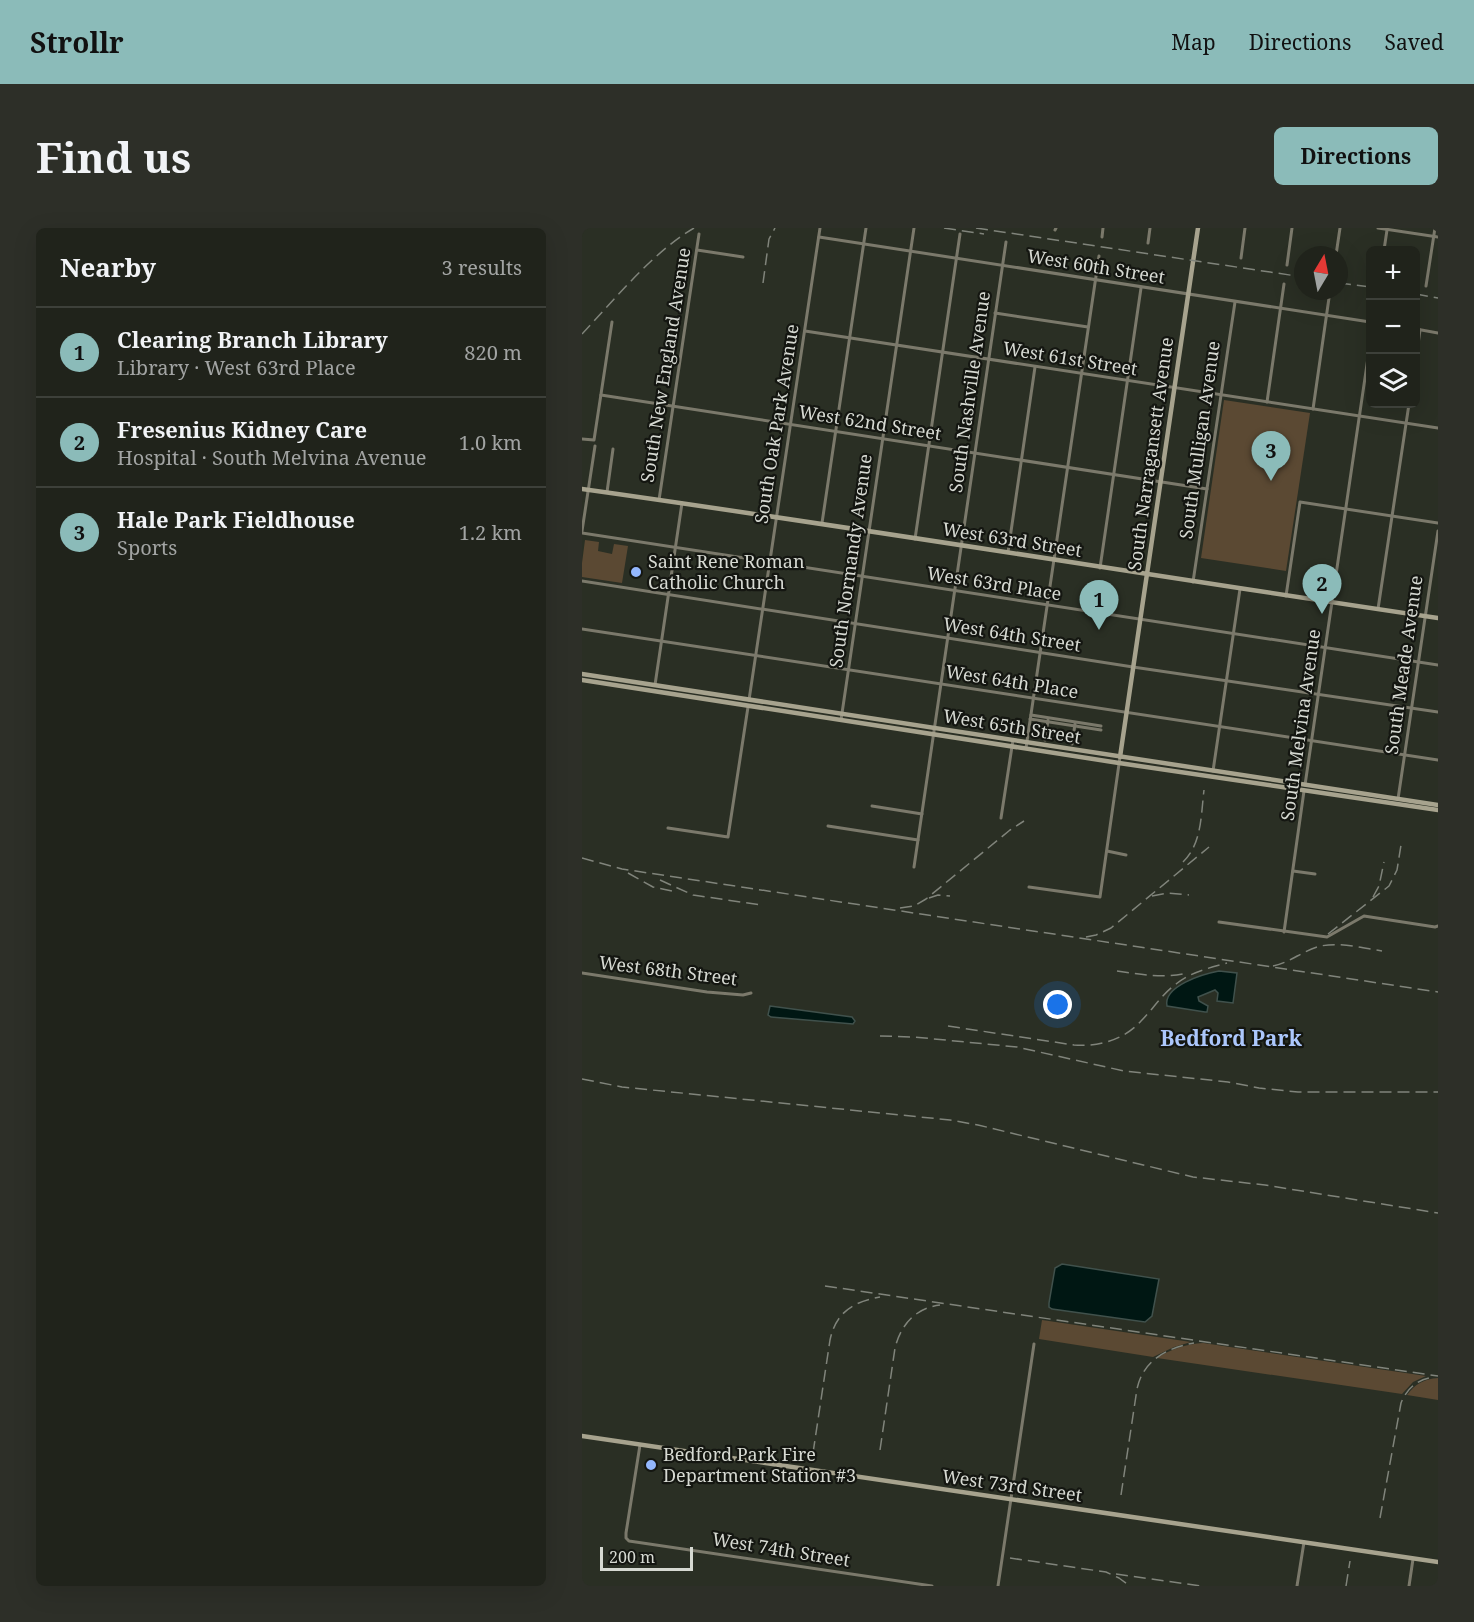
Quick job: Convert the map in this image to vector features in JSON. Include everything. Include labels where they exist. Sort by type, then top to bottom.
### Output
[{"type":"street","name":"South Oak Park Avenue","points":[[668,828],[728,837],[820,228]]},
{"type":"street","points":[[822,524],[866,228]]},
{"type":"street","name":"South Normandy Avenue","points":[[842,717],[914,228]]},
{"type":"street","points":[[1102,237],[1103,228]]},
{"type":"street","points":[[1148,243],[1150,228]]},
{"type":"street","name":"South Narragansett Avenue","points":[[1029,887],[1100,897],[1198,228]]},
{"type":"street","points":[[1241,258],[1245,228]]},
{"type":"street","points":[[1287,265],[1292,228]]},
{"type":"street","points":[[1337,246],[1340,228]]},
{"type":"street","points":[[1378,228],[1436,237]]},
{"type":"street","points":[[1426,286],[1436,237],[1435,228]]},
{"type":"street","points":[[1385,246],[1387,229]]},
{"type":"street","name":"South New England Avenue","points":[[659,500],[699,234]]},
{"type":"street","points":[[915,539],[960,234]]},
{"type":"street","name":"West 60th Street","points":[[819,237],[1366,321]]},
{"type":"street","name":"South Nashville Avenue","points":[[914,867],[1006,242]]},
{"type":"street","points":[[697,250],[743,257]]},
{"type":"street","points":[[1027,745],[1099,256]]},
{"type":"street","points":[[1267,402],[1284,284]]},
{"type":"street","points":[[1100,568],[1141,288]]},
{"type":"street","points":[[1313,409],[1329,300]]},
{"type":"street","name":"South Mulligan Avenue","points":[[1193,582],[1234,302]]},
{"type":"street","points":[[995,313],[1088,327]]},
{"type":"street","points":[[582,439],[594,440],[612,322]]},
{"type":"street","points":[[1420,329],[1438,333]]},
{"type":"street","name":"West 61st Street","points":[[805,331],[1438,428]]},
{"type":"street","name":"South Melvina Avenue","points":[[1284,932],[1369,354]]},
{"type":"street","points":[[1008,553],[1035,367]]},
{"type":"street","name":"West 62nd Street","points":[[601,394],[1207,489]]},
{"type":"street","points":[[1378,609],[1408,408]]},
{"type":"street","points":[[582,532],[585,489],[595,446]]},
{"type":"street","points":[[607,492],[613,449]]},
{"type":"street","name":"West 63rd Street","points":[[585,489],[1438,618]]},
{"type":"street","points":[[1286,596],[1300,502],[1438,523]]},
{"type":"street","points":[[655,688],[682,503]]},
{"type":"street","name":"South Meade Avenue","points":[[1398,802],[1438,531]]},
{"type":"street","name":"West 63rd Place","points":[[582,532],[1438,665]]},
{"type":"street","name":"West 64th Street","points":[[582,581],[1438,712]]},
{"type":"street","points":[[1212,774],[1240,589]]},
{"type":"street","name":"West 64th Place","points":[[582,629],[1438,760]]},
{"type":"street","name":"West 65th Street","points":[[582,675],[748,703],[1120,757],[1212,774]]},
{"type":"street","name":"West 65th Street","points":[[582,680],[655,688]]},
{"type":"street","points":[[1031,717],[1101,728]]},
{"type":"street","points":[[1045,740],[1048,720]]},
{"type":"street","points":[[1072,744],[1075,724]]},
{"type":"street","points":[[1001,818],[1012,743]]},
{"type":"street","name":"West 65th Street","points":[[1027,745],[1119,763],[1212,774],[1438,810]]},
{"type":"street","name":"West 65th Street","points":[[1423,806],[1438,805]]},
{"type":"street","points":[[872,806],[922,814]]},
{"type":"street","points":[[828,826],[918,840]]},
{"type":"street","points":[[1107,851],[1126,855]]},
{"type":"street","points":[[1293,871],[1315,874]]},
{"type":"street","points":[[1219,922],[1326,938],[1364,916],[1438,926]]},
{"type":"street","name":"West 68th Street","points":[[582,973],[706,992],[743,995],[751,993]]},
{"type":"street","points":[[998,1586],[1035,1344]]},
{"type":"street","name":"West 73rd Street","points":[[582,1436],[1438,1562]]},
{"type":"street","name":"West 74th Street","points":[[640,1445],[626,1533],[627,1540],[932,1586]]},
{"type":"street","points":[[1297,1586],[1304,1542]]},
{"type":"street","points":[[1409,1586],[1413,1559]]},
{"type":"shaded area","points":[[1224,400],[1310,413],[1286,571],[1201,558]]},
{"type":"shaded area","points":[[585,540],[599,542],[598,551],[612,554],[614,544],[628,546],[622,583],[582,577]]},
{"type":"shaded area","points":[[1042,1320],[1191,1342],[1153,1357],[1039,1339]]},
{"type":"shaded area","points":[[1203,1343],[1426,1376],[1413,1382],[1402,1394],[1157,1358],[1191,1344]]},
{"type":"shaded area","points":[[1438,1378],[1438,1400],[1407,1395],[1420,1383]]},
{"type":"water","points":[[1219,971],[1237,973],[1233,1003],[1217,1001],[1218,993],[1215,990],[1198,997],[1199,1001],[1208,1006],[1207,1012],[1167,1006],[1167,999],[1177,987],[1194,978]]},
{"type":"water","points":[[770,1006],[852,1017],[855,1021],[853,1024],[771,1017],[768,1015]]},
{"type":"water","points":[[1062,1264],[1159,1279],[1152,1316],[1145,1322],[1052,1309],[1049,1303],[1055,1268]]},
{"type":"railway","points":[[582,334],[649,263],[694,228]]},
{"type":"railway","points":[[763,283],[769,239],[775,228]]},
{"type":"railway","points":[[944,228],[984,234]]},
{"type":"railway","points":[[976,228],[1294,276]]},
{"type":"railway","points":[[1348,284],[1366,286]]},
{"type":"railway","points":[[1420,295],[1438,298]]},
{"type":"railway","points":[[1183,862],[1194,847],[1197,838],[1204,790]]},
{"type":"railway","points":[[900,908],[914,906],[926,899],[1024,821]]},
{"type":"railway","points":[[1328,934],[1389,886],[1397,870],[1401,845]]},
{"type":"railway","points":[[1086,937],[1111,928],[1209,847]]},
{"type":"railway","points":[[582,858],[622,869],[1438,992]]},
{"type":"railway","points":[[1373,897],[1379,886],[1384,862]]},
{"type":"railway","points":[[628,873],[653,887],[672,891]]},
{"type":"railway","points":[[660,880],[693,895],[761,905]]},
{"type":"railway","points":[[1152,896],[1168,893],[1189,895]]},
{"type":"railway","points":[[929,898],[938,895],[950,896]]},
{"type":"railway","points":[[1273,966],[1325,945],[1382,951]]},
{"type":"railway","points":[[948,1026],[1074,1045],[1092,1045],[1110,1041],[1134,1028],[1166,992],[1182,980],[1200,971],[1227,963]]},
{"type":"railway","points":[[1117,971],[1160,976],[1187,973]]},
{"type":"railway","points":[[880,1036],[1017,1047],[1124,1071],[1298,1092],[1438,1092]]},
{"type":"railway","points":[[582,1079],[622,1087],[950,1120],[1193,1177],[1265,1185],[1438,1213]]},
{"type":"railway","points":[[825,1286],[1438,1376]]},
{"type":"railway","points":[[813,1453],[833,1330],[841,1315],[854,1305],[880,1297]]},
{"type":"railway","points":[[880,1450],[898,1339],[906,1325],[917,1314],[940,1305]]},
{"type":"railway","points":[[1121,1495],[1140,1379],[1145,1370],[1158,1357],[1175,1348],[1194,1343]]},
{"type":"railway","points":[[1380,1518],[1401,1403],[1406,1393],[1414,1385],[1434,1377]]},
{"type":"railway","points":[[1010,1558],[1106,1572],[1130,1586]]},
{"type":"railway","points":[[1346,1586],[1350,1561]]},
{"type":"railway","points":[[1116,1574],[1201,1586]]},
{"type":"place","name":"Hale Park Fieldhouse","points":[[1271,481]]},
{"type":"place","name":"Saint Rene Roman Catholic Church","points":[[636,572]]},
{"type":"place","name":"Fresenius Kidney Care","points":[[1322,614]]},
{"type":"place","name":"Clearing Branch Library","points":[[1099,630]]},
{"type":"place","name":"Bedford Park Fire Department Station #3","points":[[651,1465]]},
{"type":"district","name":"Bedford Park","points":[[1231,1039]]}]
